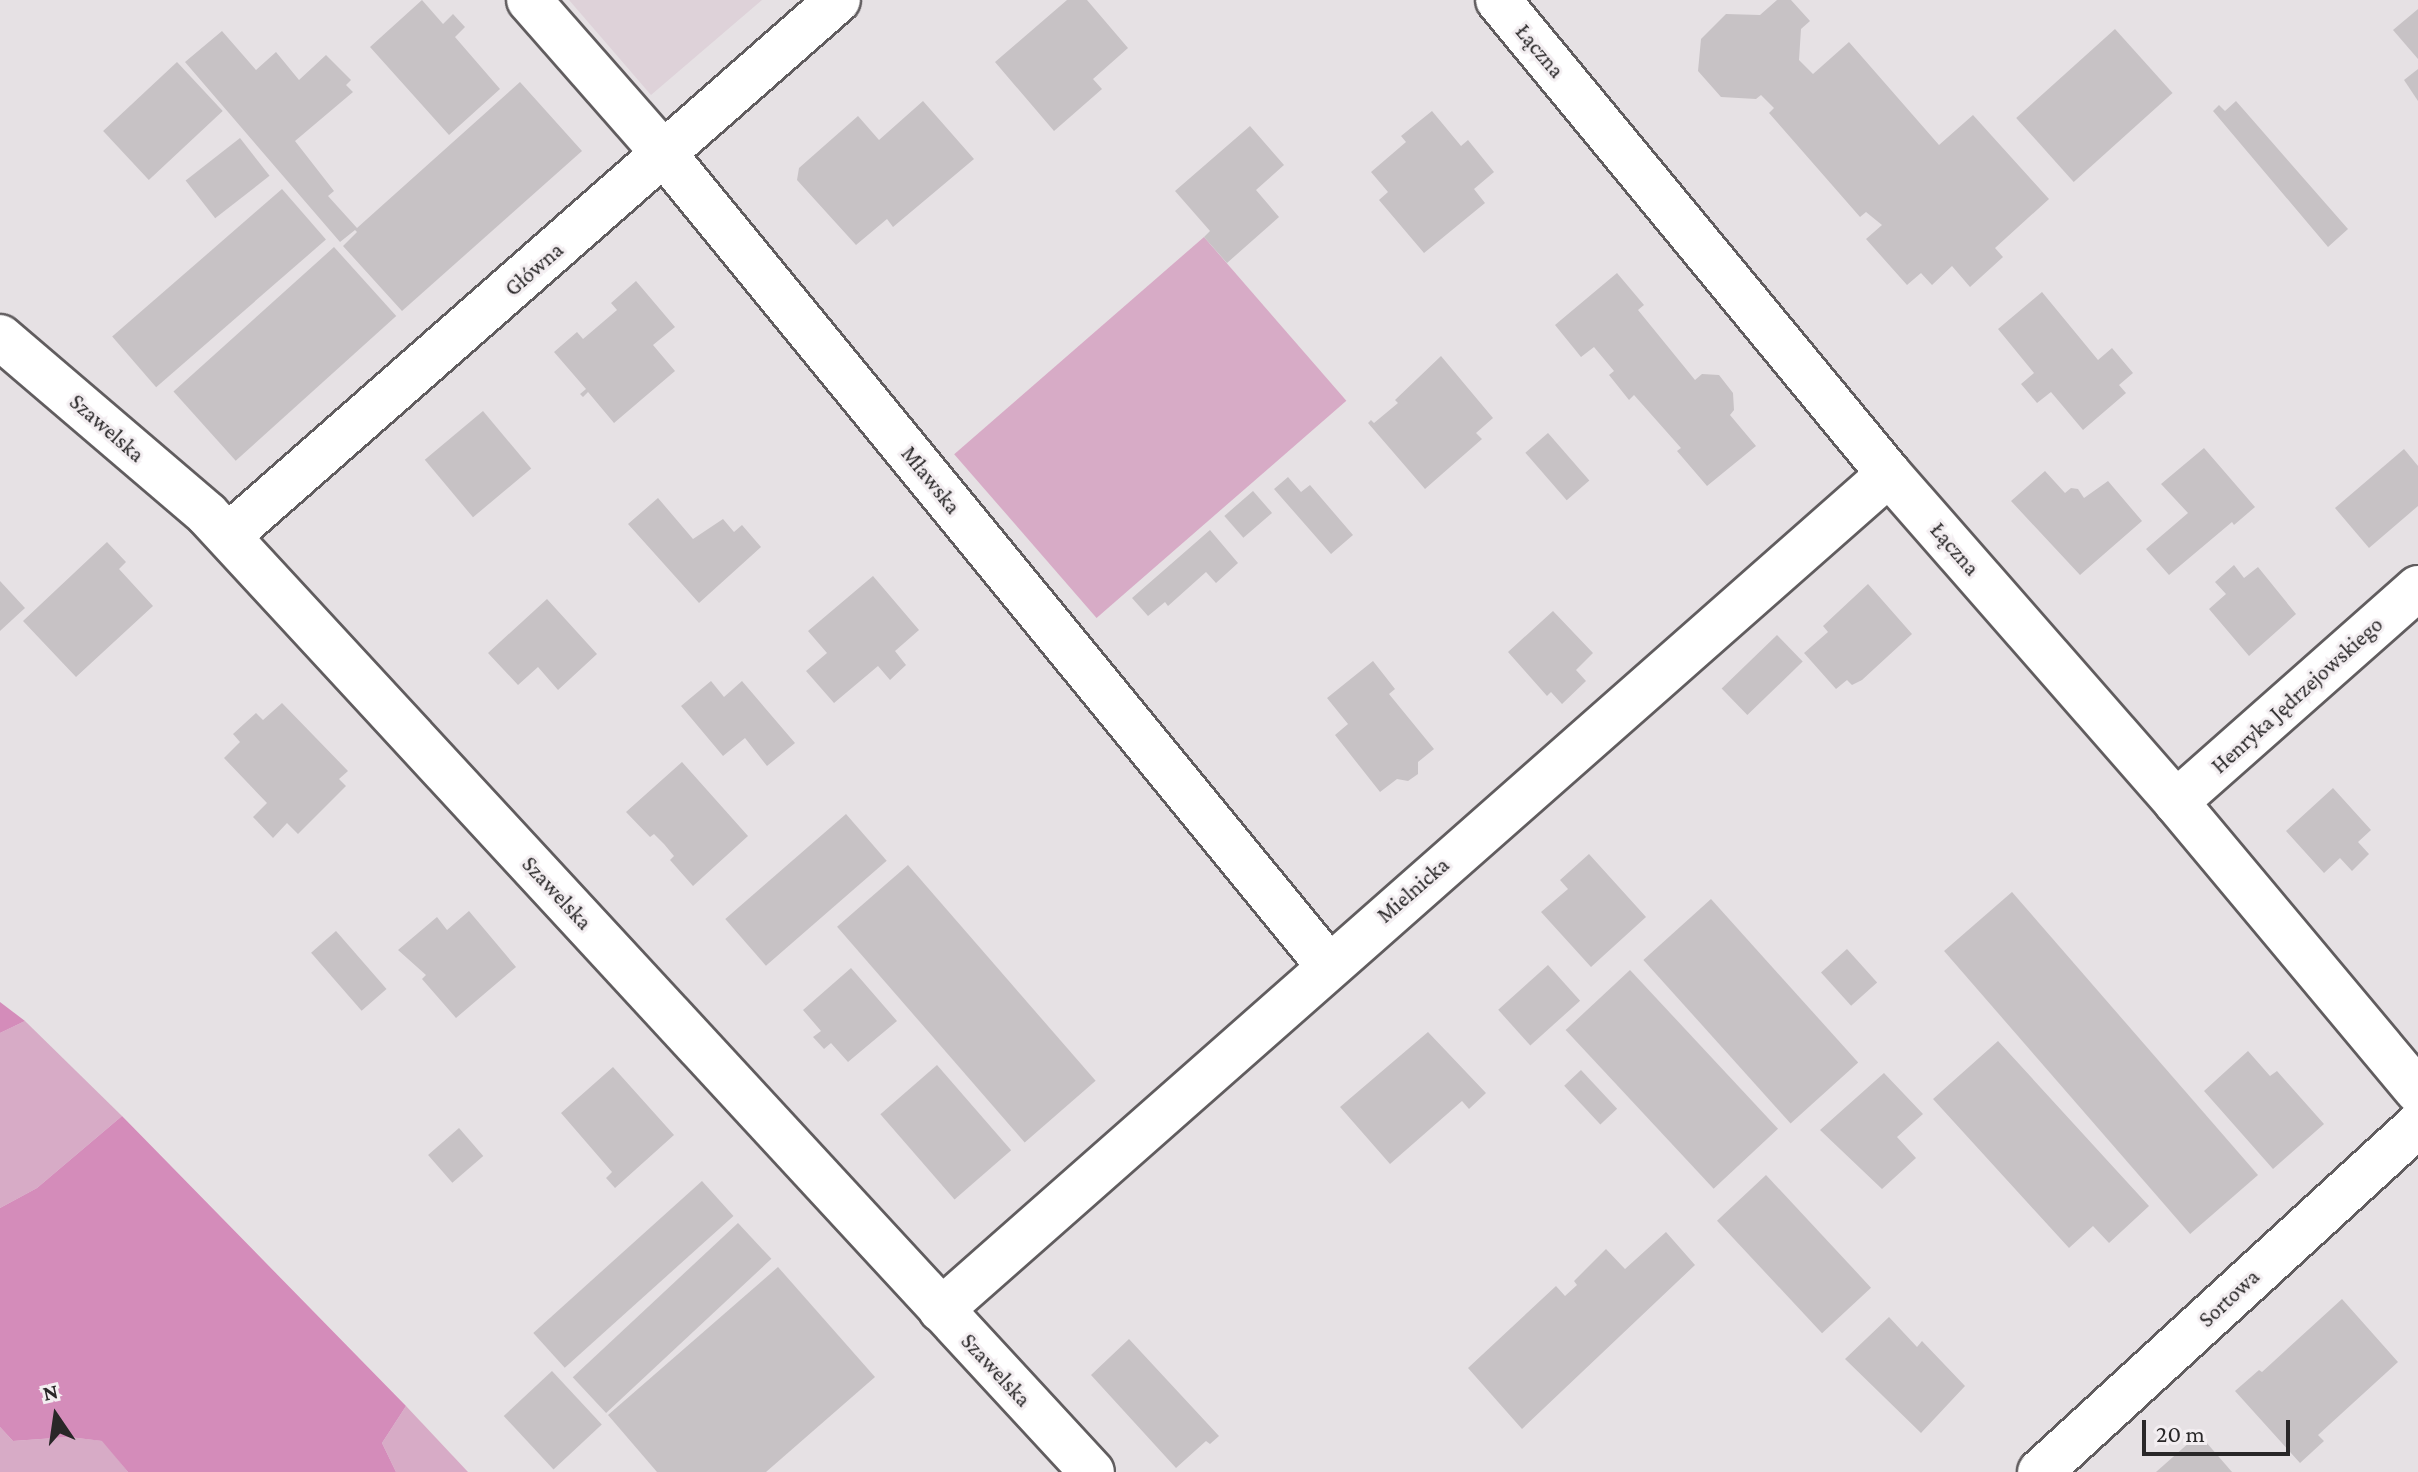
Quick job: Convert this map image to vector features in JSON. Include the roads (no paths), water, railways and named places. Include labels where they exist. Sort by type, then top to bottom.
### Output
[{"type":"street","name":"Mławska","points":[[529,0],[665,155],[1328,965]]},
{"type":"street","name":"Główna","points":[[228,536],[838,0]]},
{"type":"street","name":"Łączna","points":[[1498,0],[1889,474],[2176,802],[2418,1091]]},
{"type":"street","name":"Szawelska","points":[[0,337],[207,514],[1092,1472]]},
{"type":"street","name":"Mielnicka","points":[[941,1310],[1328,965],[1889,474]]},
{"type":"street","name":"Henryka Jędrzejowskiego","points":[[2176,802],[2418,588]]},
{"type":"street","name":"Sortowa","points":[[2040,1472],[2418,1125]]}]
